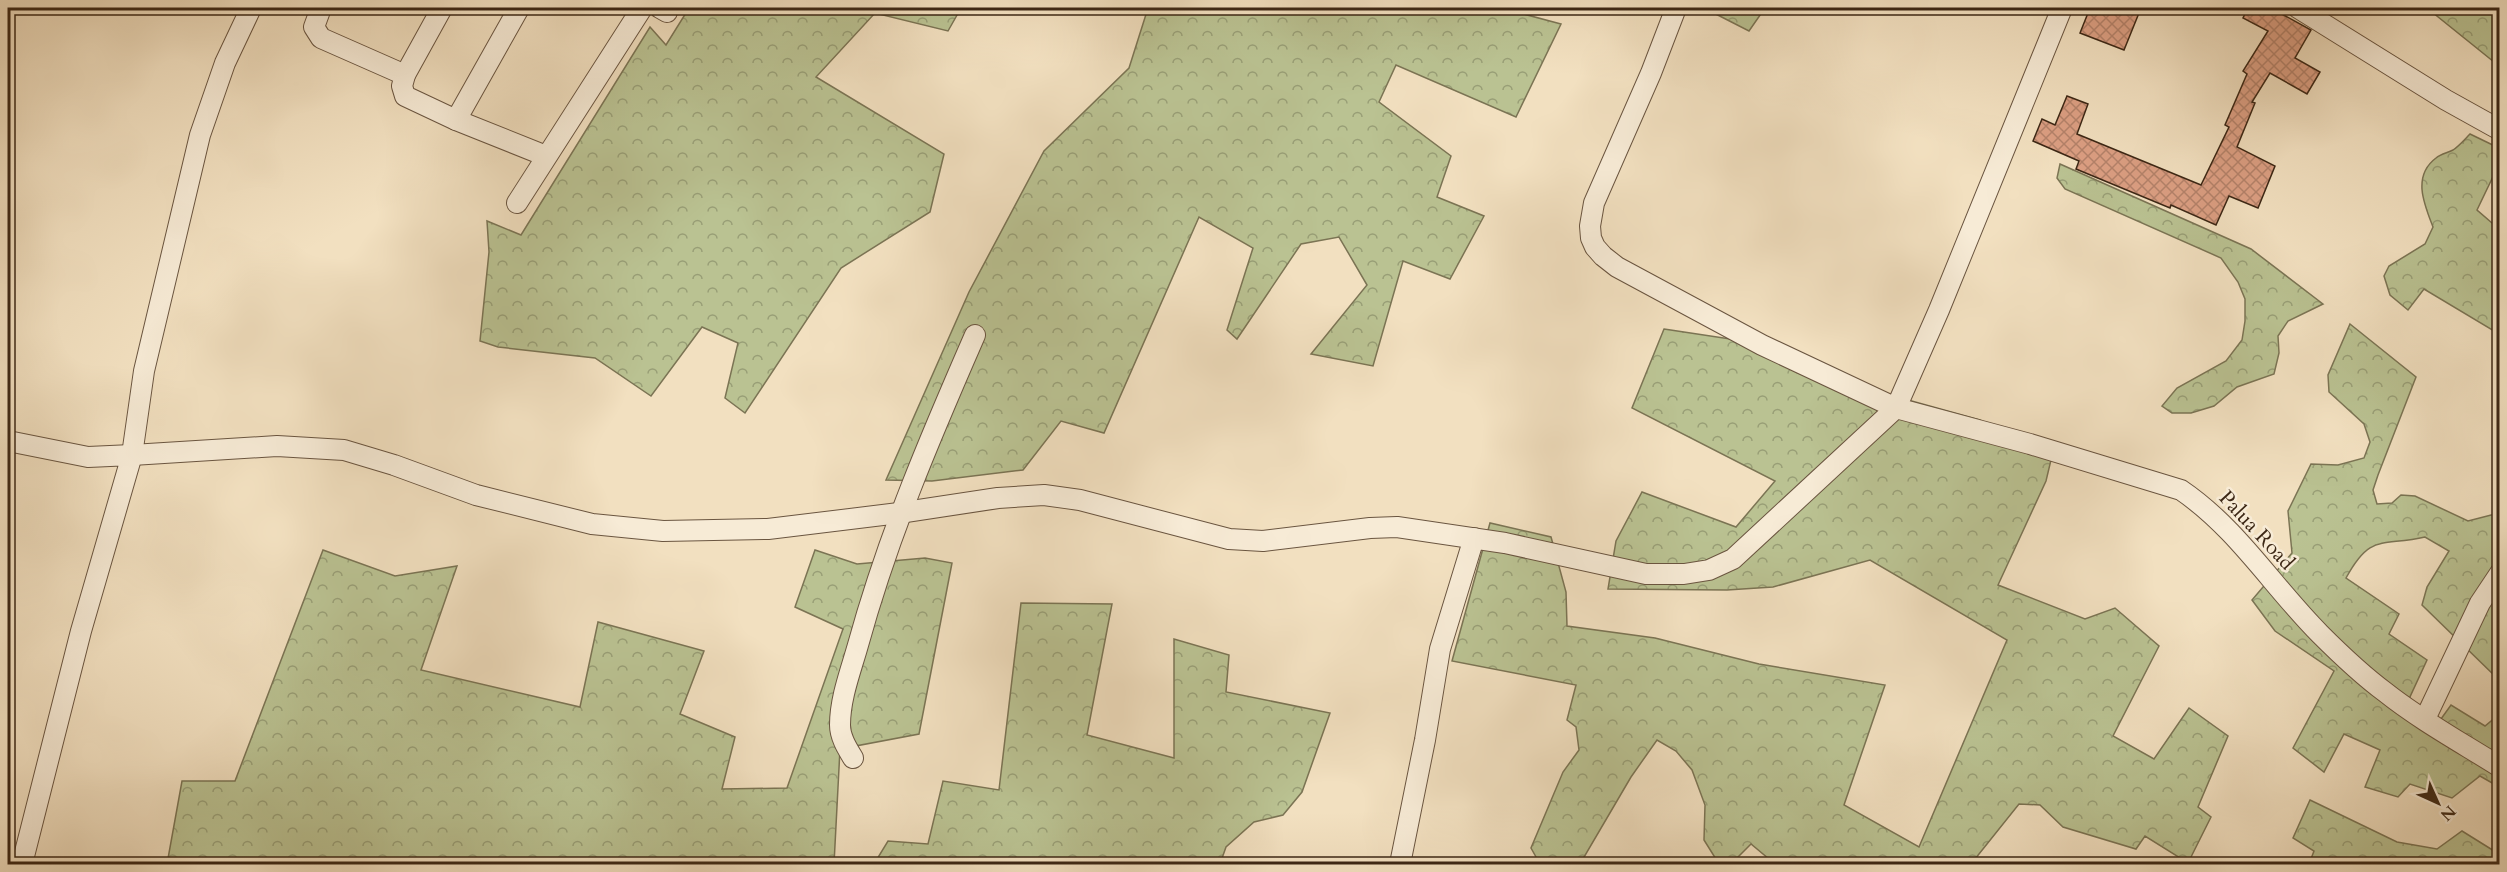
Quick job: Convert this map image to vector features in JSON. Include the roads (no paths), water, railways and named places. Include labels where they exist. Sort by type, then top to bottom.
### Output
[{"type":"street","points":[[22,864],[81,631],[132,455],[144,371],[200,135],[225,63],[251,8]]},
{"type":"street","points":[[321,8],[314,27],[321,38],[405,75]]},
{"type":"street","points":[[442,8],[405,75],[402,86],[405,96],[456,120],[546,156]]},
{"type":"street","points":[[456,120],[519,8]]},
{"type":"street","points":[[517,203],[642,8]]},
{"type":"street","name":"Palua Road","points":[[1676,8],[1651,73],[1594,203],[1590,226],[1595,247],[1617,267],[1706,317],[1896,408],[2040,447],[2181,490],[2203,505],[2228,528],[2274,584],[2321,635],[2385,693],[2499,767]]},
{"type":"street","points":[[8,441],[88,457],[277,446],[344,450],[488,498],[592,524],[663,531],[768,529],[998,498],[1044,495],[1080,500],[1229,539],[1263,541],[1370,528],[1397,527],[1505,543],[1646,574],[1684,574],[1709,570],[1733,559],[1755,540],[1896,408],[1935,320],[2062,8]]},
{"type":"street","points":[[2298,8],[2446,100],[2499,130]]},
{"type":"street","points":[[853,758],[841,734],[842,704],[867,614],[899,513],[975,335]]},
{"type":"street","points":[[1400,864],[1425,740],[1440,649],[1474,538]]},
{"type":"street","points":[[2425,719],[2480,603],[2499,573]]}]
